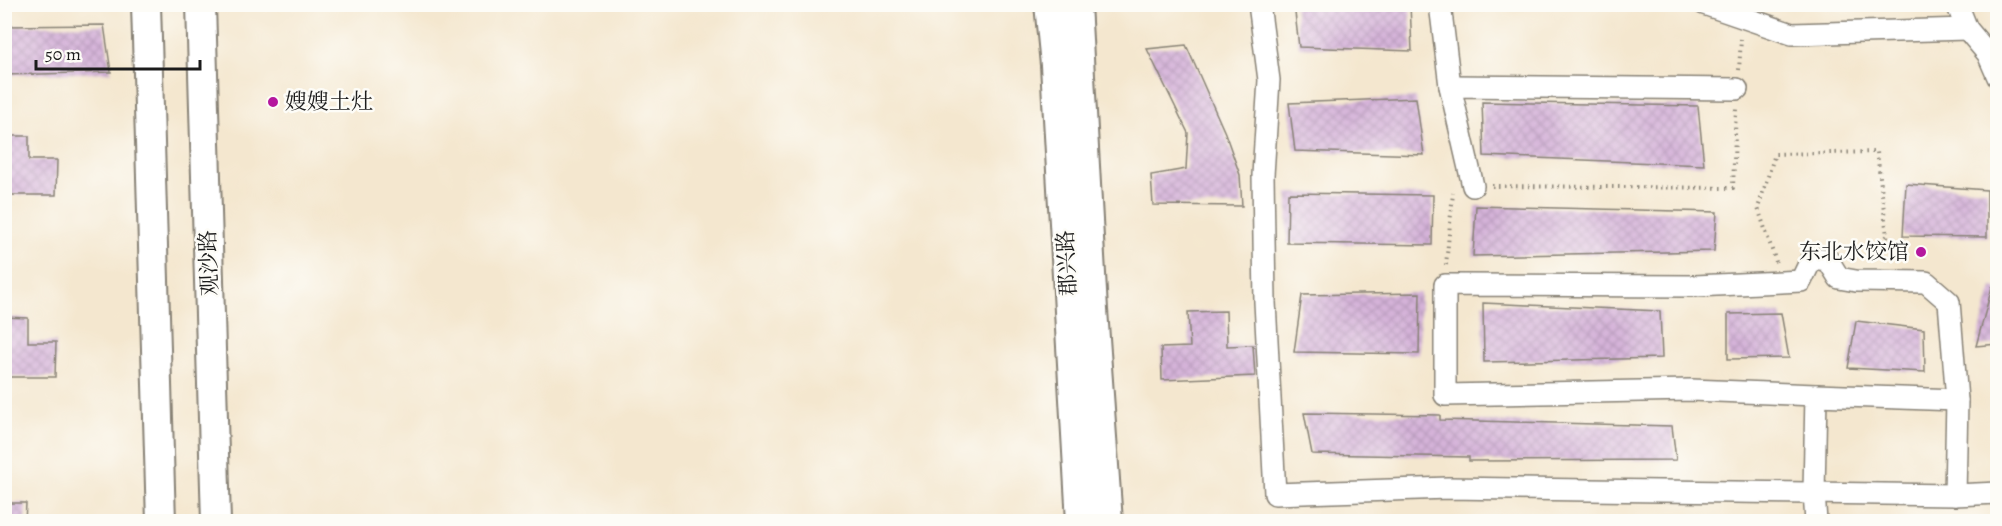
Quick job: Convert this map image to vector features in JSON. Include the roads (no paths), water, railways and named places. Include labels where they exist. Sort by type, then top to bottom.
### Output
[{"type":"main road","points":[[146,4],[161,522]]},
{"type":"main road","name":"观沙路","points":[[201,4],[216,522]]},
{"type":"main road","name":"郡兴路","points":[[1049,4],[1055,65],[1081,522]]},
{"type":"main road","name":"郡兴路","points":[[1076,4],[1108,522]]},
{"type":"street","points":[[1259,4],[1269,80],[1263,187],[1265,302],[1275,494],[1448,488],[1955,495],[1998,493]]},
{"type":"street","points":[[1440,4],[1450,86],[1473,186]]},
{"type":"street","points":[[1704,4],[1792,34],[1967,28]]},
{"type":"street","points":[[1957,4],[1967,28],[1993,55],[1998,78]]},
{"type":"street","points":[[1450,86],[1737,89]]},
{"type":"street","points":[[1955,495],[1956,400],[1949,302],[1926,282],[1856,281],[1839,278],[1828,260],[1812,258],[1801,281],[1695,286],[1445,285],[1445,395],[1691,390],[1956,400]]},
{"type":"street","points":[[1816,395],[1814,492],[1816,522]]},
{"type":"place","name":"嫂嫂土灶","points":[[273,102]]},
{"type":"place","name":"东北水饺馆","points":[[1921,252]]}]
